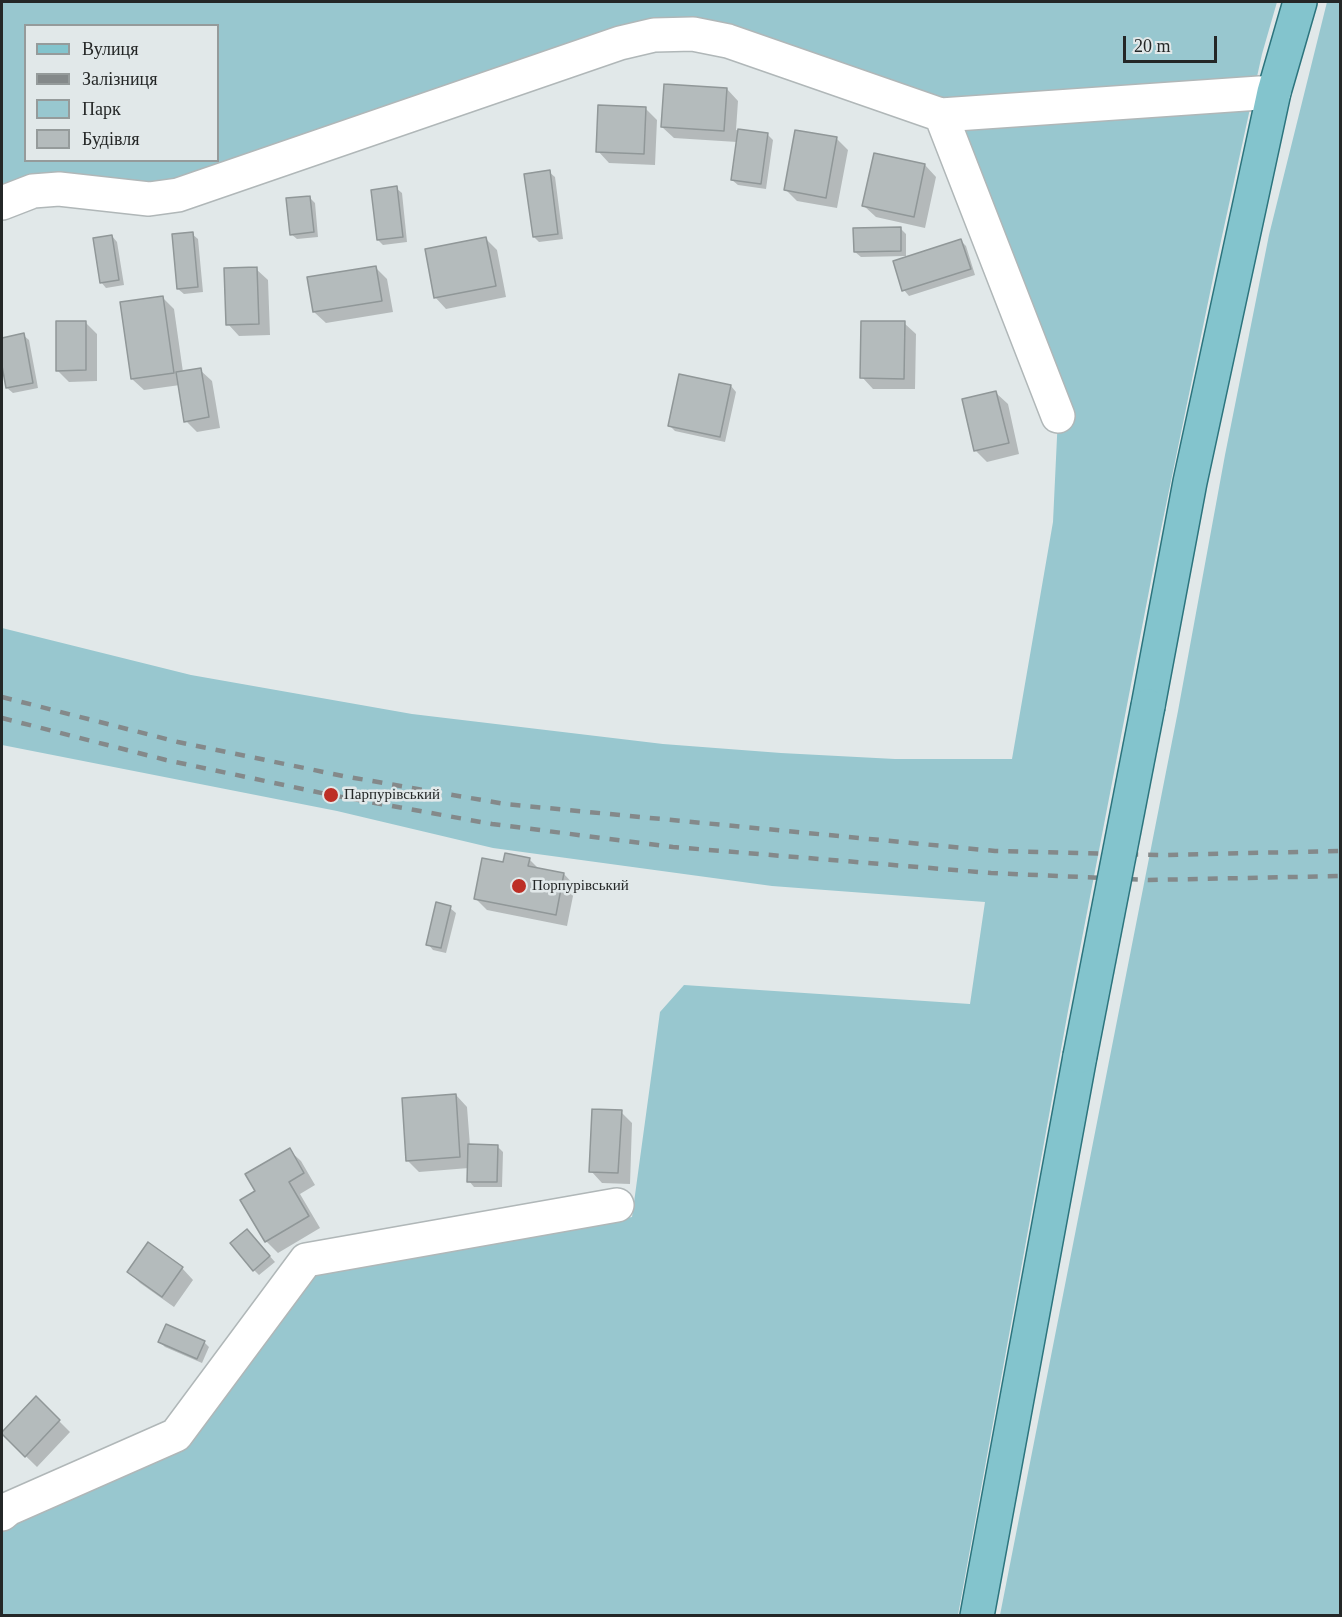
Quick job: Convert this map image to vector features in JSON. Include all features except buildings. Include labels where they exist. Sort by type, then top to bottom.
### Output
[{"type":"main road","points":[[976,1616],[1190,482],[1274,92],[1300,2]]},
{"type":"street","points":[[2,203],[33,191],[59,189],[148,199],[178,195],[620,43],[654,35],[693,34],[728,41],[941,114],[1274,92]]},
{"type":"street","points":[[941,114],[1058,416]]},
{"type":"street","points":[[2,1514],[8,1509],[176,1435],[306,1260],[617,1205]]},
{"type":"green space","points":[[2,2],[1277,2],[1262,54],[1160,534],[1068,1011],[958,1615],[2,1615],[2,1528],[184,1447],[312,1271],[632,1217],[660,1012],[684,985],[970,1004],[985,902],[772,886],[493,848],[337,811],[2,745],[2,628],[191,675],[412,714],[663,744],[781,753],[895,759],[1012,759],[1053,522],[1058,416],[941,115],[693,34],[178,195],[2,203]]},
{"type":"green space","points":[[1327,2],[1340,2],[1340,1615],[1000,1615],[1269,235]]},
{"type":"railway","points":[[2,697],[178,742],[343,776],[505,804],[995,851],[1163,855],[1340,851]]},
{"type":"railway","points":[[2,718],[166,760],[331,795],[492,824],[673,847],[991,873],[1149,880],[1340,876]]},
{"type":"place","name":"Парпурівський","points":[[331,795]]},
{"type":"place","name":"Порпурівський","points":[[519,886]]}]
